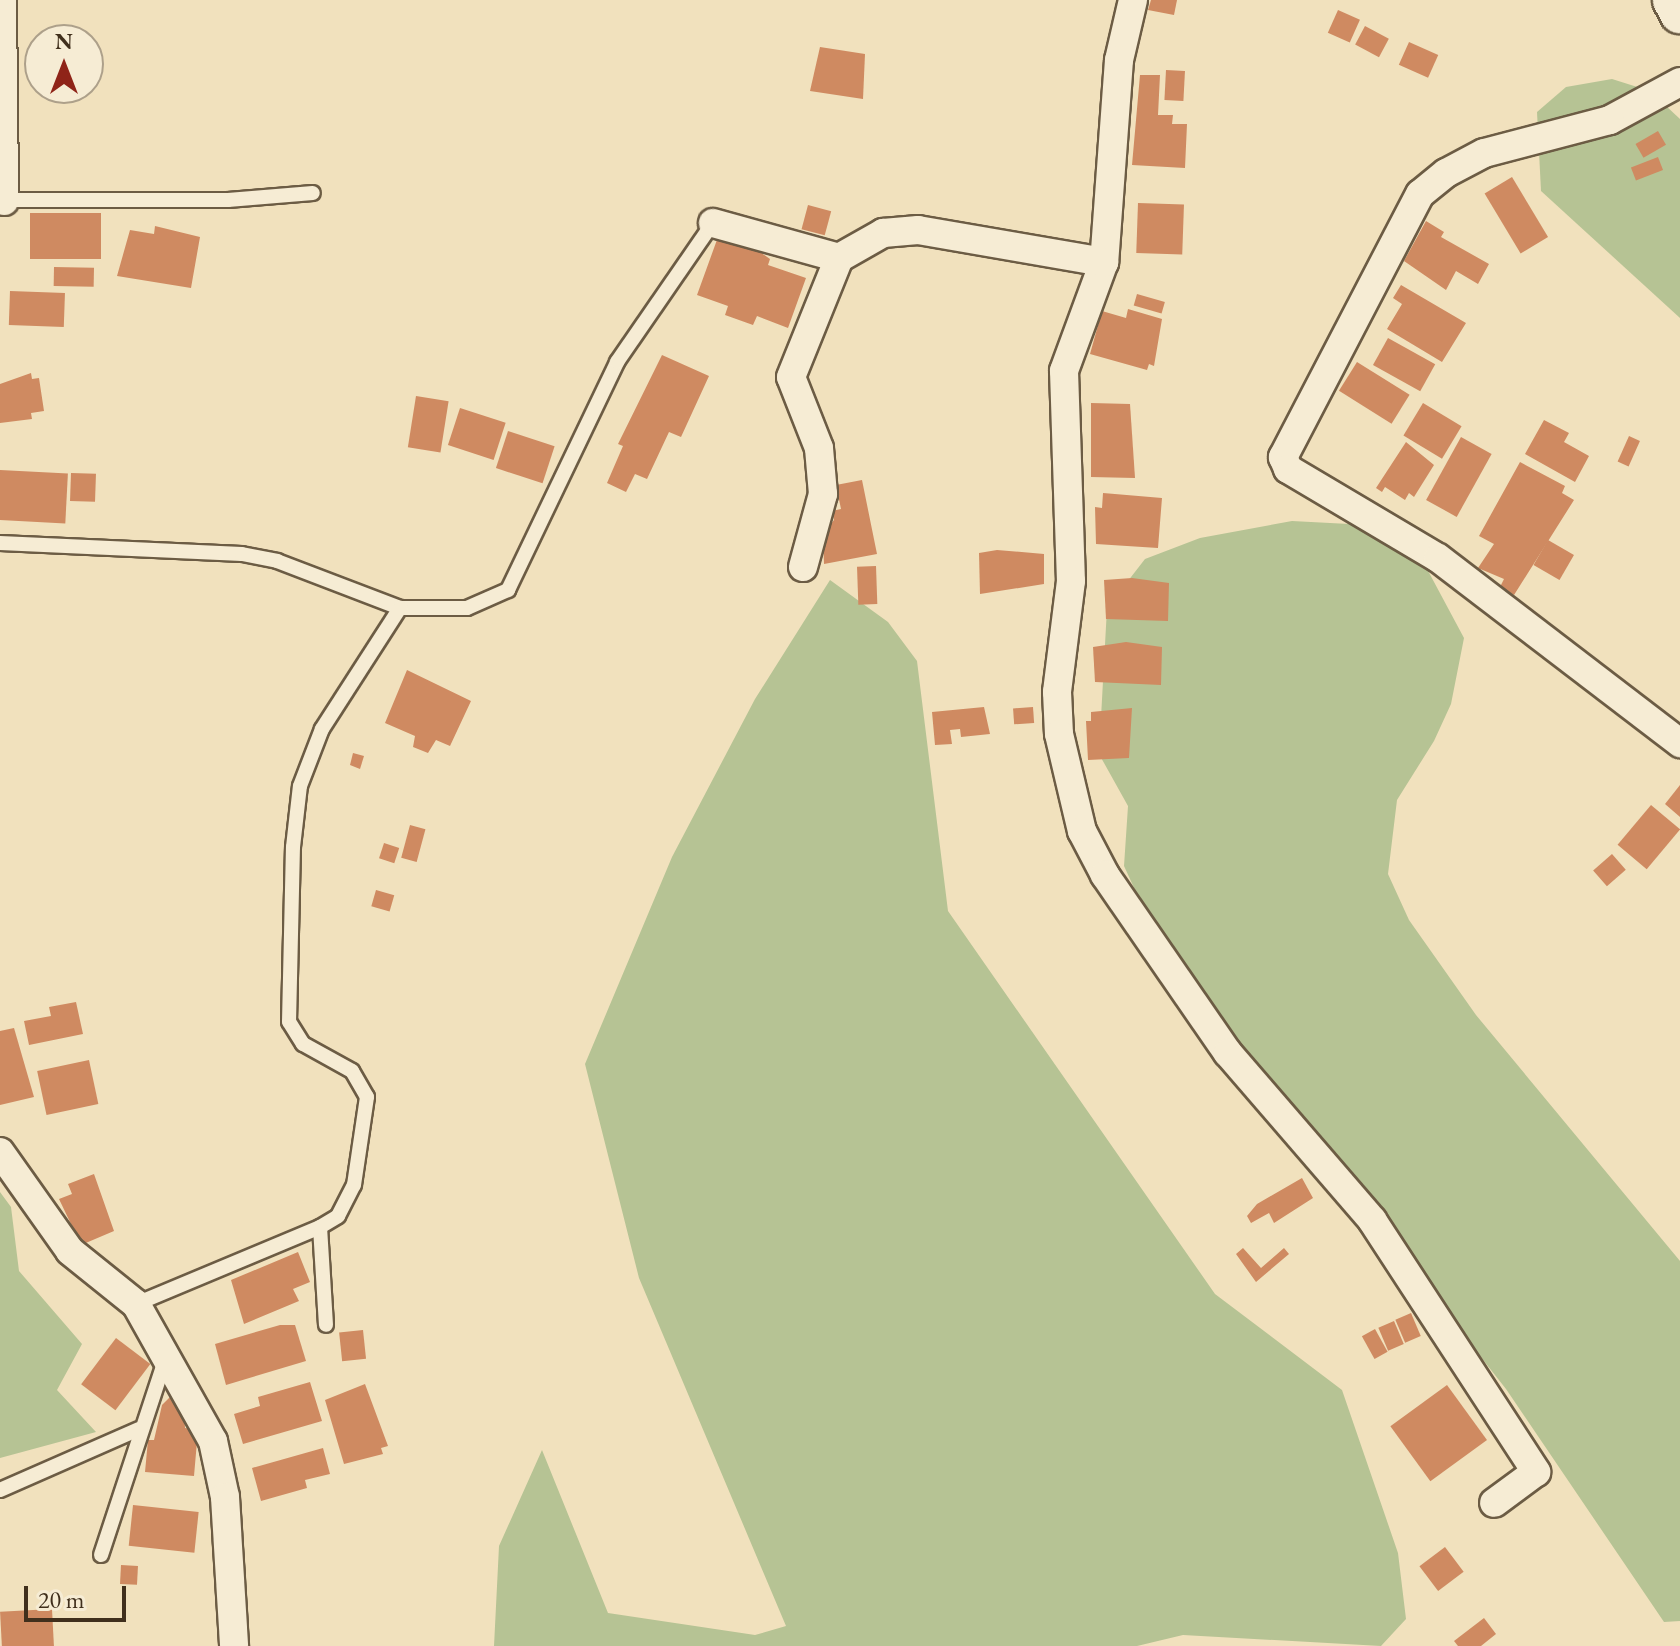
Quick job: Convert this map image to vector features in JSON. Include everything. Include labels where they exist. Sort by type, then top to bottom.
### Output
[{"type":"street","points":[[2,0],[2,200]]},
{"type":"street","points":[[1133,0],[1119,60],[1104,262],[1064,371],[1071,581],[1057,692],[1059,734],[1082,831],[1105,875],[1228,1053],[1372,1220],[1536,1472],[1494,1503]]},
{"type":"street","points":[[1673,0],[1680,13]]},
{"type":"street","points":[[1680,82],[1610,120],[1484,153],[1446,173],[1420,194],[1283,457],[1288,469],[1438,558],[1680,743]]},
{"type":"street","points":[[713,223],[839,258]]},
{"type":"street","points":[[803,567],[823,494],[819,448],[791,377],[839,258],[883,233],[918,230],[1104,262]]},
{"type":"street","points":[[0,1152],[70,1251],[136,1304],[213,1441],[225,1497],[234,1646]]},
{"type":"lane","points":[[2,200],[228,200],[313,193]]},
{"type":"lane","points":[[0,543],[242,554],[277,561],[400,608],[467,608],[508,590],[617,362],[713,223]]},
{"type":"lane","points":[[136,1304],[320,1227],[338,1216],[354,1185],[367,1097],[352,1071],[303,1044],[289,1022],[298,801],[322,729],[400,608]]},
{"type":"lane","points":[[320,1227],[326,1325]]},
{"type":"lane","points":[[101,1555],[139,1429],[166,1359]]},
{"type":"lane","points":[[0,1490],[139,1429]]},
{"type":"green space","points":[[1612,79],[1650,91],[1680,119],[1680,318],[1541,191],[1537,112],[1566,87]]},
{"type":"green space","points":[[1292,521],[1368,525],[1426,567],[1464,638],[1451,704],[1434,741],[1397,800],[1388,874],[1409,920],[1476,1015],[1680,1261],[1680,1621],[1664,1622],[1506,1389],[1166,957],[1124,866],[1128,806],[1099,754],[1107,608],[1145,559],[1200,538]]},
{"type":"green space","points":[[830,580],[888,622],[917,661],[948,911],[1215,1294],[1342,1390],[1398,1553],[1406,1619],[1381,1646],[1183,1635],[1137,1646],[494,1646],[499,1546],[542,1450],[608,1613],[755,1635],[786,1626],[639,1278],[585,1064],[672,857],[755,699]]},
{"type":"green space","points":[[0,1192],[11,1207],[19,1271],[82,1344],[57,1390],[96,1432],[0,1458]]},
{"type":"building","points":[[1151,0],[1177,0],[1174,15],[1148,10]]},
{"type":"building","points":[[1338,10],[1360,20],[1350,43],[1328,33]]},
{"type":"building","points":[[1365,26],[1389,39],[1379,57],[1355,45]]},
{"type":"building","points":[[1409,42],[1438,55],[1428,78],[1399,65]]},
{"type":"building","points":[[820,47],[865,54],[863,99],[810,91]]},
{"type":"building","points":[[1166,70],[1185,71],[1183,101],[1164,100]]},
{"type":"building","points":[[1140,75],[1160,75],[1158,115],[1173,115],[1172,124],[1187,124],[1185,168],[1132,165]]},
{"type":"building","points":[[1658,131],[1666,145],[1643,158],[1635,144]]},
{"type":"building","points":[[1658,157],[1663,170],[1636,180],[1631,167]]},
{"type":"building","points":[[1512,177],[1548,237],[1521,253],[1485,193]]},
{"type":"building","points":[[1138,203],[1184,205],[1182,255],[1136,253]]},
{"type":"building","points":[[808,205],[831,211],[825,235],[802,229]]},
{"type":"building","points":[[30,213],[101,213],[101,259],[30,259]]},
{"type":"building","points":[[1426,221],[1444,232],[1441,237],[1489,264],[1478,284],[1456,271],[1446,290],[1404,261]]},
{"type":"building","points":[[155,226],[200,237],[191,288],[117,276],[130,230],[154,234]]},
{"type":"building","points":[[718,237],[760,252],[770,259],[768,265],[806,278],[788,328],[757,316],[753,325],[725,315],[728,306],[697,295]]},
{"type":"building","points":[[54,267],[94,268],[94,287],[54,286]]},
{"type":"building","points":[[1401,285],[1466,323],[1442,362],[1387,329],[1402,304],[1393,298]]},
{"type":"building","points":[[10,291],[65,293],[64,327],[9,325]]},
{"type":"building","points":[[1137,294],[1165,302],[1162,314],[1134,306]]},
{"type":"building","points":[[1128,309],[1162,319],[1154,366],[1149,364],[1147,370],[1090,354],[1102,311],[1126,318]]},
{"type":"building","points":[[1388,338],[1435,364],[1420,391],[1373,365]]},
{"type":"building","points":[[662,355],[709,376],[681,437],[669,432],[647,479],[635,474],[626,492],[607,483],[623,446],[618,444]]},
{"type":"building","points":[[1357,362],[1410,395],[1392,424],[1339,391]]},
{"type":"building","points":[[31,373],[32,379],[39,378],[44,411],[31,413],[32,419],[0,423],[0,384]]},
{"type":"building","points":[[416,396],[449,401],[440,453],[408,447]]},
{"type":"building","points":[[1091,403],[1130,404],[1135,478],[1091,477]]},
{"type":"building","points":[[1423,403],[1462,426],[1442,459],[1403,436]]},
{"type":"building","points":[[460,408],[506,423],[494,460],[448,445]]},
{"type":"building","points":[[1544,420],[1569,433],[1564,442],[1589,456],[1575,482],[1525,454]]},
{"type":"building","points":[[508,431],[555,446],[543,483],[496,468]]},
{"type":"building","points":[[1629,436],[1640,441],[1629,466],[1618,462]]},
{"type":"building","points":[[1461,437],[1492,454],[1457,517],[1426,500]]},
{"type":"building","points":[[1406,442],[1434,465],[1414,497],[1409,493],[1405,500],[1385,487],[1382,492],[1376,488]]},
{"type":"building","points":[[1520,462],[1565,486],[1562,493],[1574,500],[1514,595],[1500,587],[1504,579],[1478,568],[1494,544],[1479,536]]},
{"type":"building","points":[[0,470],[68,474],[65,523],[0,520]]},
{"type":"building","points":[[71,473],[96,474],[95,502],[70,501]]},
{"type":"building","points":[[862,480],[877,554],[824,564],[823,534],[834,520],[832,511],[841,509],[836,485]]},
{"type":"building","points":[[1103,493],[1162,498],[1158,548],[1096,544],[1095,507],[1102,508]]},
{"type":"building","points":[[1548,540],[1574,555],[1559,580],[1534,565]]},
{"type":"building","points":[[997,550],[1044,554],[1044,584],[980,594],[979,553]]},
{"type":"building","points":[[876,566],[877,604],[858,605],[857,567]]},
{"type":"building","points":[[1132,578],[1169,583],[1168,621],[1106,619],[1104,580]]},
{"type":"building","points":[[1126,642],[1162,647],[1161,685],[1095,682],[1093,647]]},
{"type":"building","points":[[407,670],[471,701],[450,746],[436,740],[428,753],[413,747],[415,736],[385,723]]},
{"type":"building","points":[[984,707],[990,734],[961,737],[960,729],[950,730],[952,744],[935,745],[932,712]]},
{"type":"building","points":[[1033,707],[1034,723],[1014,724],[1013,708]]},
{"type":"building","points":[[1132,708],[1129,758],[1088,760],[1086,721],[1091,721],[1091,712]]},
{"type":"building","points":[[353,753],[364,756],[360,769],[350,765]]},
{"type":"building","points":[[1680,785],[1680,817],[1665,804]]},
{"type":"building","points":[[1651,805],[1680,830],[1647,869],[1618,845]]},
{"type":"building","points":[[410,825],[425,829],[417,862],[401,858]]},
{"type":"building","points":[[384,843],[399,848],[394,863],[379,858]]},
{"type":"building","points":[[1612,854],[1626,870],[1607,886],[1593,870]]},
{"type":"building","points":[[376,890],[394,895],[390,912],[371,906]]},
{"type":"building","points":[[76,1002],[83,1034],[29,1045],[24,1021],[51,1016],[49,1007]]},
{"type":"building","points":[[14,1028],[34,1097],[0,1105],[0,1031]]},
{"type":"building","points":[[89,1060],[98,1104],[47,1115],[37,1071]]},
{"type":"building","points":[[94,1174],[114,1231],[81,1245],[59,1199],[72,1194],[68,1184]]},
{"type":"building","points":[[1302,1178],[1313,1198],[1274,1223],[1269,1213],[1251,1223],[1247,1216],[1257,1204]]},
{"type":"building","points":[[1243,1248],[1261,1268],[1284,1248],[1289,1254],[1256,1282],[1236,1254]]},
{"type":"building","points":[[298,1252],[310,1282],[293,1289],[299,1301],[244,1324],[231,1280]]},
{"type":"building","points":[[1411,1313],[1421,1336],[1405,1343],[1395,1320]]},
{"type":"building","points":[[1394,1321],[1404,1344],[1388,1351],[1378,1328]]},
{"type":"building","points":[[280,1325],[295,1325],[306,1361],[226,1385],[215,1344]]},
{"type":"building","points":[[1375,1329],[1388,1352],[1374,1359],[1362,1336]]},
{"type":"building","points":[[363,1330],[366,1359],[342,1361],[339,1333]]},
{"type":"building","points":[[116,1338],[150,1364],[115,1410],[81,1384]]},
{"type":"building","points":[[310,1382],[322,1421],[243,1444],[234,1414],[260,1406],[258,1397]]},
{"type":"building","points":[[365,1384],[388,1446],[381,1448],[383,1454],[344,1464],[325,1400]]},
{"type":"building","points":[[1447,1385],[1487,1440],[1430,1481],[1390,1426]]},
{"type":"building","points":[[170,1397],[184,1406],[185,1428],[198,1430],[194,1476],[145,1472],[148,1440],[154,1440],[162,1405]]},
{"type":"building","points":[[323,1448],[330,1474],[305,1480],[307,1488],[261,1501],[252,1468]]},
{"type":"building","points":[[133,1505],[199,1512],[194,1553],[129,1546]]},
{"type":"building","points":[[1445,1547],[1464,1572],[1438,1591],[1419,1566]]},
{"type":"building","points":[[121,1565],[138,1566],[137,1585],[120,1584]]},
{"type":"building","points":[[52,1609],[54,1646],[2,1646],[0,1612]]},
{"type":"building","points":[[1484,1618],[1496,1634],[1481,1646],[1458,1646],[1454,1641]]}]
